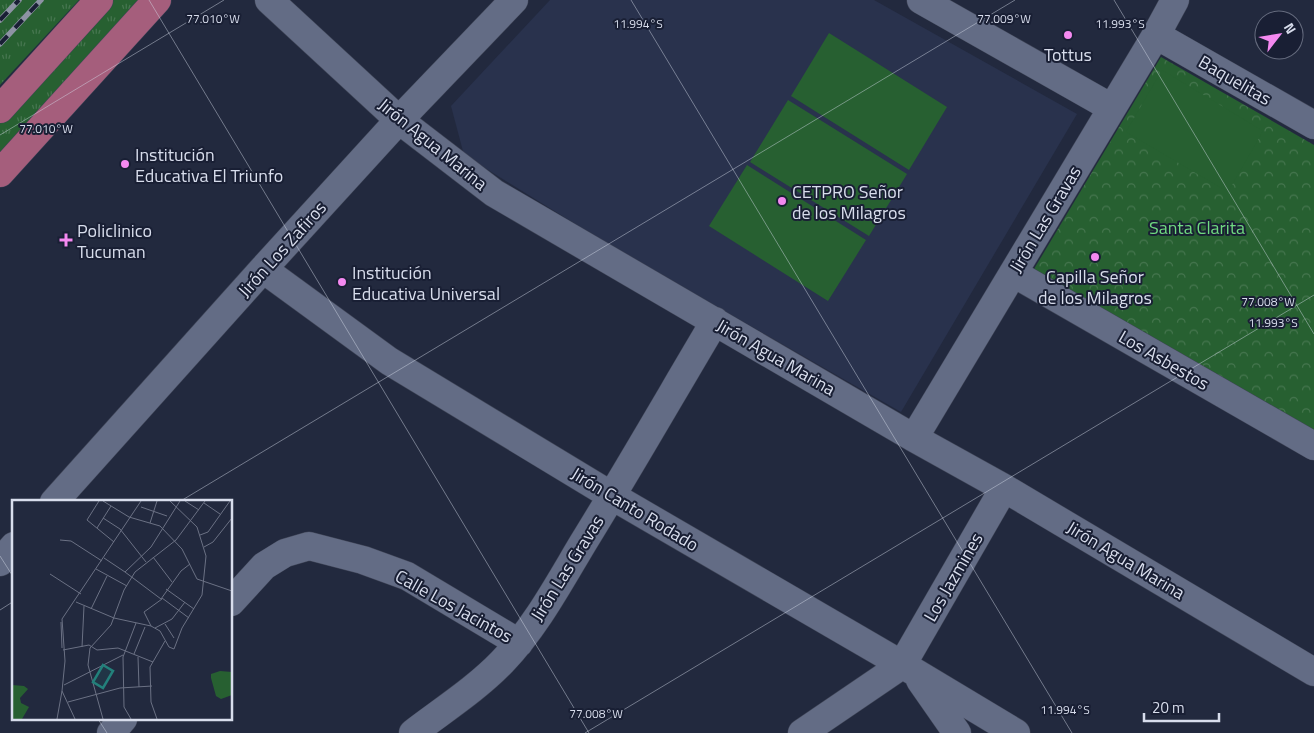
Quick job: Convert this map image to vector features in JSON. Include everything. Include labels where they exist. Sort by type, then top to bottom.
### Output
[{"type":"main road","points":[[0,109],[99,0]]},
{"type":"main road","points":[[0,173],[157,0]]},
{"type":"street","name":"Jirón Agua Marina","points":[[269,0],[399,120],[494,193],[914,438],[1004,488],[1314,672]]},
{"type":"street","name":"Jirón Los Zafiros","points":[[56,500],[399,120],[514,0]]},
{"type":"street","points":[[921,0],[1112,108]]},
{"type":"street","name":"Jirón Las Gravas","points":[[914,438],[1156,35],[1175,0]]},
{"type":"street","name":"Baquelitas","points":[[1156,35],[1314,125]]},
{"type":"street","name":"Jirón Canto Rodado","points":[[263,269],[389,361],[612,496],[1016,733]]},
{"type":"street","name":"Los Asbestos","points":[[1013,273],[1314,446]]},
{"type":"street","name":"Jirón Las Gravas","points":[[413,733],[475,686],[520,643],[550,598],[612,496],[715,321]]},
{"type":"street","name":"Los Jazmines","points":[[908,668],[1004,488]]},
{"type":"street","name":"Calle Los Jacintos","points":[[232,601],[264,566],[285,553],[310,546],[363,560],[407,576],[520,643]]},
{"type":"street","points":[[0,562],[12,548]]},
{"type":"street","points":[[802,733],[908,668],[956,733]]},
{"type":"street","points":[[111,733],[122,720]]},
{"type":"shaded area","name":"CETPRO Señor de los Milagros","points":[[550,0],[874,0],[1077,114],[901,412],[614,248],[464,155],[451,106]]},
{"type":"green space","points":[[0,0],[79,0],[0,85]]},
{"type":"green space","points":[[113,0],[141,0],[0,152],[0,123]]},
{"type":"green space","points":[[829,33],[947,107],[909,170],[791,96]]},
{"type":"green space","name":"Santa Clarita","points":[[1161,57],[1314,145],[1314,430],[1034,269]]},
{"type":"green space","points":[[1162,70],[1263,131],[1228,192],[1126,132]]},
{"type":"green space","points":[[788,100],[907,174],[869,236],[750,162]]},
{"type":"green space","points":[[747,165],[866,240],[828,301],[709,226]]},
{"type":"railway","points":[[0,20],[19,0]]},
{"type":"railway","points":[[0,44],[41,0]]},
{"type":"place","name":"Tottus","points":[[1068,35]]},
{"type":"place","name":"Institución Educativa El Triunfo","points":[[125,164]]},
{"type":"place","name":"CETPRO Señor de los Milagros","points":[[782,201]]},
{"type":"place","name":"Policlinico Tucuman","points":[[66,240]]},
{"type":"place","name":"Capilla Señor de los Milagros","points":[[1095,257]]},
{"type":"place","name":"Institución Educativa Universal","points":[[342,282]]}]
